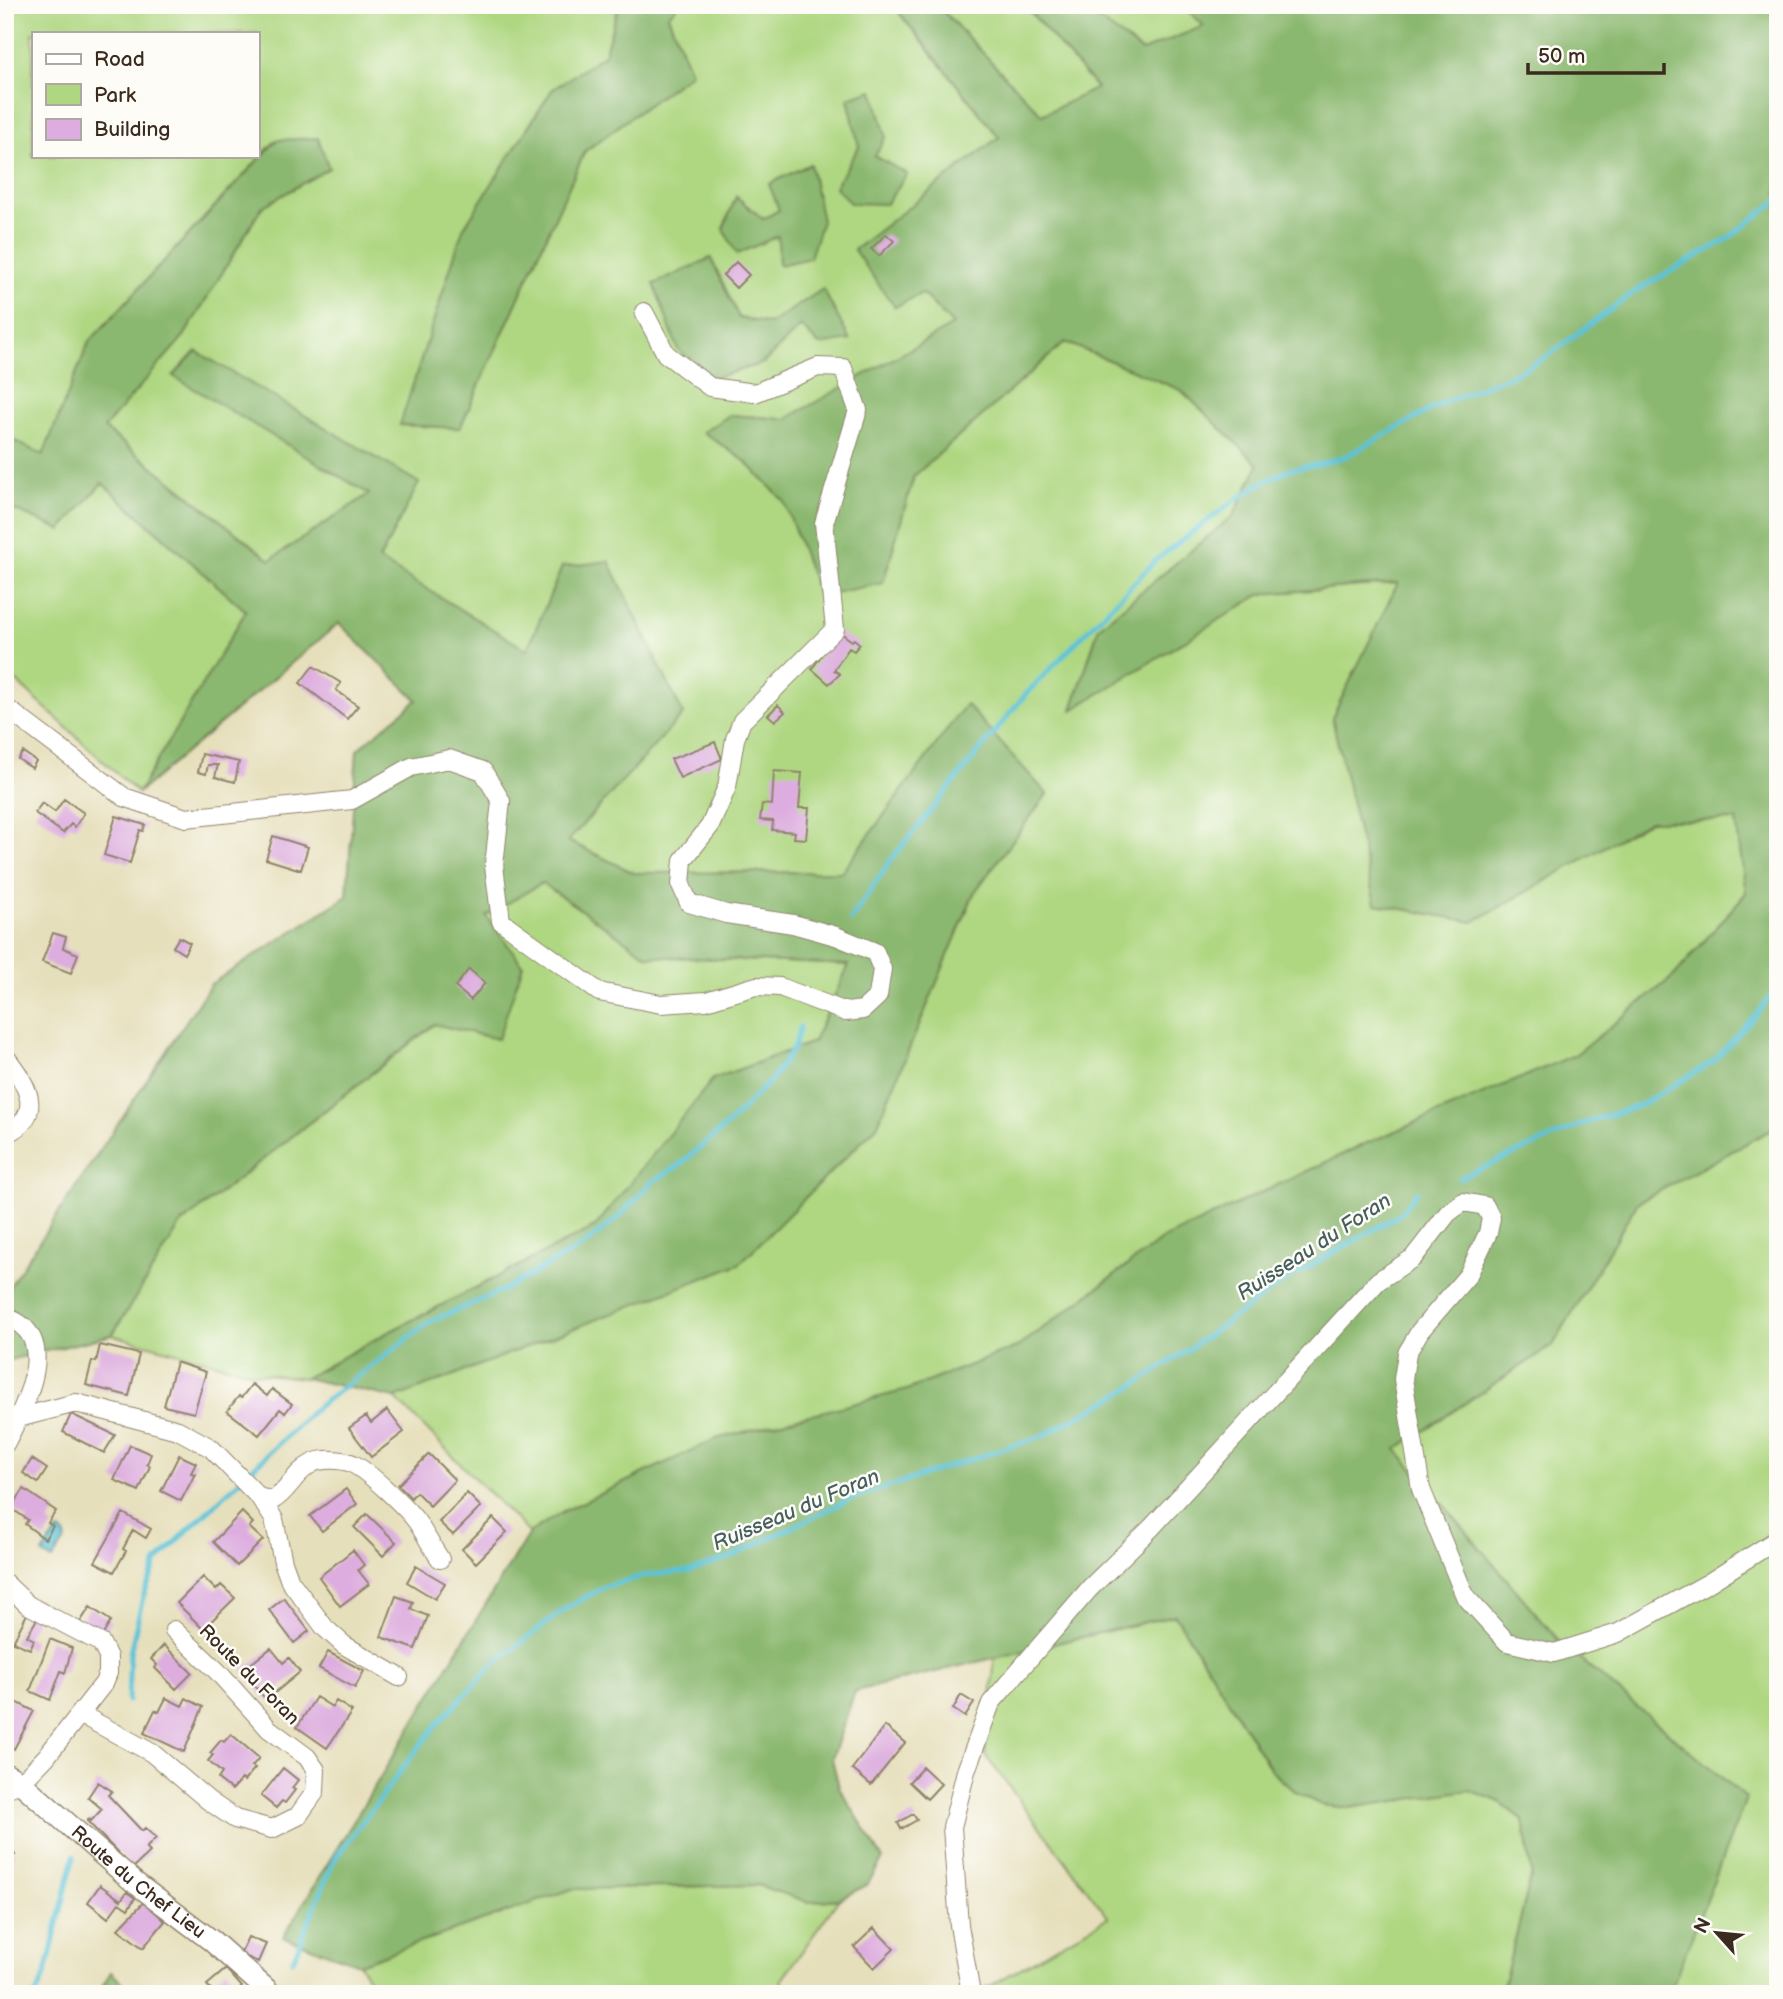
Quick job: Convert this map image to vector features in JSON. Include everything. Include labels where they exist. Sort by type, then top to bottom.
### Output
[{"type":"street","points":[[5,707],[124,797],[186,818],[352,800],[411,767],[449,759],[482,771],[500,801],[494,866],[500,921],[599,992],[661,1004],[706,1001],[756,986],[780,987],[846,1012],[863,1010],[878,996],[882,969],[875,952],[793,923],[726,914],[689,903],[681,885],[682,860],[710,826],[727,788],[734,739],[742,721],[835,629],[824,523],[858,410],[843,368],[818,367],[755,393],[710,387],[666,354],[644,312]]},
{"type":"street","points":[[5,1056],[21,1077],[29,1094],[29,1109],[15,1129],[5,1134]]},
{"type":"street","points":[[971,1994],[959,1925],[952,1827],[966,1771],[991,1703],[1090,1588],[1152,1527],[1378,1281],[1412,1258],[1448,1213],[1464,1202],[1485,1206],[1491,1218],[1488,1233],[1468,1275],[1420,1331],[1407,1353],[1403,1379],[1421,1489],[1465,1596],[1507,1642],[1554,1653],[1618,1633],[1710,1582],[1778,1539]]},
{"type":"street","points":[[5,1317],[22,1326],[30,1335],[37,1351],[32,1383],[5,1444]]},
{"type":"street","points":[[18,1418],[76,1403],[178,1430],[211,1448],[254,1492],[274,1519],[290,1581],[325,1628],[344,1644],[399,1677]]},
{"type":"street","points":[[254,1492],[272,1500],[283,1494],[295,1476],[313,1462],[329,1460],[353,1464],[415,1520],[440,1559]]},
{"type":"street","points":[[5,1583],[28,1605],[101,1643],[106,1650],[108,1673],[104,1683],[80,1714],[11,1782]]},
{"type":"street","name":"Route du Foran","points":[[80,1714],[152,1754],[235,1819],[272,1829],[298,1816],[315,1792],[316,1770],[307,1757],[270,1729],[218,1672],[174,1630]]},
{"type":"street","name":"Route du Chef Lieu","points":[[11,1782],[134,1882],[212,1941],[267,1990],[267,1994]]},
{"type":"green space","points":[[5,5],[619,5],[604,55],[552,90],[400,425],[460,428],[585,151],[691,73],[668,15],[678,5],[893,5],[999,137],[922,293],[953,325],[786,419],[730,415],[703,432],[745,461],[784,501],[819,596],[883,582],[914,476],[1065,342],[1181,390],[1259,464],[1234,515],[1099,627],[1072,710],[1261,594],[1399,583],[1332,718],[1473,922],[1650,821],[1736,820],[1746,893],[1674,976],[1575,1055],[1358,1147],[1163,1239],[1019,1346],[907,1390],[562,1512],[529,1533],[395,1398],[739,1264],[877,1126],[974,893],[1047,794],[966,705],[842,872],[634,873],[568,841],[683,714],[562,567],[528,651],[379,560],[418,483],[196,352],[174,376],[370,494],[270,560],[103,427],[184,336],[262,207],[329,168],[276,140],[89,342],[43,456],[5,436]],"holes":[[[859,147],[875,156],[835,187]],[[737,197],[763,219],[779,210],[737,254]],[[710,258],[739,318],[770,324],[823,289],[801,325],[763,363],[654,285]]]},
{"type":"green space","points":[[619,5],[678,5],[668,16],[691,73],[585,151],[460,428],[400,425],[463,229],[552,90],[604,55]]},
{"type":"green space","points":[[893,5],[937,5],[1042,115],[1097,88],[1025,6],[1028,5],[1079,5],[1142,51],[1204,26],[1182,5],[1778,5],[1778,1126],[1637,1203],[1553,1345],[1396,1449],[1560,1642],[1746,1798],[1669,1994],[1501,1994],[1532,1874],[1523,1820],[1498,1801],[1469,1790],[1349,1808],[1321,1805],[1295,1792],[1272,1771],[1175,1615],[855,1691],[832,1759],[839,1787],[883,1859],[867,1885],[839,1899],[809,1902],[757,1885],[572,1889],[359,1964],[283,1937],[529,1533],[562,1512],[716,1439],[907,1390],[1019,1346],[1163,1239],[1358,1147],[1575,1055],[1674,976],[1746,893],[1736,820],[1650,821],[1473,922],[1375,904],[1332,718],[1398,583],[1261,594],[1072,710],[1099,627],[1234,515],[1259,465],[1181,390],[1065,342],[914,476],[883,583],[819,596],[784,501],[745,461],[703,432],[730,415],[786,419],[953,325],[922,293],[895,307],[854,250],[999,137]]},
{"type":"green space","points":[[937,5],[1028,5],[1026,7],[1097,88],[1042,115]]},
{"type":"green space","points":[[1079,5],[1182,5],[1205,26],[1142,52]]},
{"type":"green space","points":[[873,90],[886,136],[875,156],[907,174],[886,204],[850,203],[835,187],[859,147],[848,98]]},
{"type":"green space","points":[[318,138],[329,168],[262,207],[184,336],[104,428],[270,560],[369,494],[173,376],[196,351],[419,483],[379,560],[527,650],[562,567],[609,561],[683,714],[568,841],[634,873],[842,872],[966,704],[1047,794],[974,893],[877,1126],[739,1264],[395,1398],[305,1378],[595,1227],[713,1079],[813,1042],[849,965],[648,956],[542,883],[486,916],[523,965],[498,1039],[434,1024],[181,1224],[112,1335],[5,1361],[5,1293],[211,984],[347,896],[357,750],[417,700],[339,623],[138,793],[246,611],[102,483],[61,530],[5,506],[5,436],[43,455],[89,342],[277,140]]},
{"type":"green space","points":[[810,164],[822,221],[810,258],[779,265],[778,236],[737,254],[723,229],[736,197],[763,219],[779,210],[769,184]]},
{"type":"green space","points":[[711,258],[739,318],[770,324],[823,289],[850,340],[819,345],[801,326],[763,363],[714,378],[678,350],[654,284]]},
{"type":"green space","points":[[102,482],[246,611],[138,793],[5,671],[5,506],[61,530]]},
{"type":"green space","points":[[542,883],[648,956],[849,965],[813,1042],[713,1079],[595,1227],[305,1378],[253,1373],[112,1335],[181,1224],[435,1024],[498,1039],[485,916]]},
{"type":"green space","points":[[1778,1126],[1778,1994],[1669,1994],[1746,1798],[1560,1642],[1396,1449],[1553,1345],[1637,1203]]},
{"type":"green space","points":[[1175,1615],[1272,1771],[1295,1792],[1349,1808],[1469,1789],[1498,1801],[1523,1821],[1532,1874],[1501,1994],[986,1994],[985,1989],[1108,1917],[985,1755],[995,1658]]},
{"type":"green space","points":[[757,1885],[809,1902],[839,1899],[781,1981],[791,1994],[378,1994],[359,1964],[572,1889]]},
{"type":"green space","points":[[111,1972],[133,1994],[97,1994]]},
{"type":"water","points":[[60,1531],[66,1539],[52,1560],[42,1553]]},
{"type":"building","points":[[886,234],[894,241],[879,256],[871,249]]},
{"type":"building","points":[[736,262],[749,275],[736,288],[723,275]]},
{"type":"building","points":[[838,631],[860,644],[854,651],[849,648],[834,670],[840,674],[829,684],[812,669]]},
{"type":"building","points":[[313,666],[341,683],[336,690],[358,706],[347,719],[300,683]]},
{"type":"building","points":[[778,705],[785,712],[775,721],[768,715]]},
{"type":"building","points":[[715,742],[722,759],[680,778],[671,759]]},
{"type":"building","points":[[23,752],[36,761],[32,768],[18,759]]},
{"type":"building","points":[[202,754],[239,762],[235,782],[215,777],[218,765],[208,765],[206,774],[198,772]]},
{"type":"building","points":[[774,771],[802,773],[799,808],[809,808],[806,839],[794,838],[795,832],[772,830],[773,821],[760,820],[762,804],[772,805]]},
{"type":"building","points":[[64,799],[84,813],[75,827],[71,824],[63,833],[35,813],[42,803],[55,812]]},
{"type":"building","points":[[116,816],[145,825],[143,831],[140,830],[130,863],[104,855]]},
{"type":"building","points":[[273,836],[308,847],[301,870],[266,859]]},
{"type":"building","points":[[53,933],[66,937],[63,948],[78,954],[71,973],[42,962]]},
{"type":"building","points":[[179,937],[190,943],[184,954],[173,947]]},
{"type":"building","points":[[469,969],[485,983],[471,1000],[455,987]]},
{"type":"building","points":[[100,1345],[139,1354],[129,1396],[86,1385],[92,1361],[96,1362]]},
{"type":"building","points":[[176,1362],[206,1372],[194,1413],[164,1406]]},
{"type":"building","points":[[252,1384],[267,1396],[272,1389],[292,1404],[285,1413],[280,1409],[259,1435],[227,1411]]},
{"type":"building","points":[[387,1410],[404,1432],[371,1457],[349,1428],[366,1416],[371,1423]]},
{"type":"building","points":[[71,1414],[115,1435],[104,1453],[63,1432]]},
{"type":"building","points":[[130,1445],[151,1454],[147,1464],[150,1466],[139,1491],[114,1480]]},
{"type":"building","points":[[429,1454],[455,1480],[430,1506],[416,1492],[411,1498],[398,1485]]},
{"type":"building","points":[[179,1455],[196,1463],[191,1473],[195,1474],[181,1501],[161,1491]]},
{"type":"building","points":[[32,1459],[47,1469],[38,1483],[23,1473]]},
{"type":"building","points":[[24,1489],[56,1511],[48,1523],[53,1526],[45,1539],[25,1524],[28,1520],[11,1508]]},
{"type":"building","points":[[346,1489],[357,1504],[322,1531],[310,1516]]},
{"type":"building","points":[[467,1493],[481,1507],[453,1535],[439,1522]]},
{"type":"building","points":[[242,1512],[253,1523],[249,1527],[263,1540],[237,1566],[213,1542]]},
{"type":"building","points":[[123,1513],[151,1529],[146,1538],[133,1530],[123,1549],[126,1551],[114,1572],[95,1562]]},
{"type":"building","points":[[367,1514],[396,1542],[383,1556],[354,1527]]},
{"type":"building","points":[[493,1518],[507,1532],[476,1563],[462,1549]]},
{"type":"building","points":[[353,1550],[364,1565],[358,1570],[369,1584],[340,1606],[319,1577]]},
{"type":"building","points":[[416,1566],[445,1583],[435,1599],[407,1582]]},
{"type":"building","points":[[203,1577],[216,1590],[221,1585],[235,1598],[203,1629],[177,1603]]},
{"type":"building","points":[[396,1596],[413,1602],[411,1609],[428,1616],[415,1649],[381,1637]]},
{"type":"building","points":[[284,1598],[309,1631],[294,1643],[269,1610]]},
{"type":"building","points":[[90,1607],[111,1621],[101,1638],[79,1624]]},
{"type":"building","points":[[27,1614],[37,1619],[27,1636],[34,1640],[30,1649],[13,1642]]},
{"type":"building","points":[[50,1639],[72,1648],[65,1673],[61,1671],[50,1700],[30,1691]]},
{"type":"building","points":[[164,1645],[192,1673],[176,1689],[155,1668],[157,1665],[151,1659]]},
{"type":"building","points":[[271,1648],[283,1663],[289,1658],[300,1672],[266,1700],[243,1670]]},
{"type":"building","points":[[328,1652],[364,1671],[355,1688],[319,1668]]},
{"type":"building","points":[[961,1695],[974,1703],[965,1717],[953,1709]]},
{"type":"building","points":[[316,1697],[332,1707],[336,1701],[352,1711],[327,1748],[297,1727]]},
{"type":"building","points":[[166,1698],[182,1706],[186,1698],[203,1707],[184,1752],[144,1733],[155,1710],[159,1712]]},
{"type":"building","points":[[10,1699],[34,1711],[14,1749],[5,1744],[5,1709]]},
{"type":"building","points":[[885,1726],[905,1743],[871,1785],[852,1769]]},
{"type":"building","points":[[231,1734],[259,1758],[252,1766],[255,1768],[232,1790],[218,1779],[222,1773],[208,1761],[213,1755],[210,1753],[221,1740],[224,1742]]},
{"type":"building","points":[[923,1767],[941,1784],[927,1799],[909,1782]]},
{"type":"building","points":[[283,1768],[298,1780],[292,1788],[295,1790],[285,1803],[282,1801],[276,1808],[261,1796]]},
{"type":"building","points":[[98,1782],[112,1791],[108,1795],[142,1831],[145,1828],[156,1838],[146,1848],[150,1852],[133,1868],[87,1821],[91,1821],[102,1809],[88,1797]]},
{"type":"building","points":[[913,1814],[917,1820],[901,1829],[898,1823]]},
{"type":"building","points":[[5,1844],[15,1855],[8,1861],[13,1867],[9,1871],[5,1867]]},
{"type":"building","points":[[100,1885],[121,1900],[127,1892],[135,1898],[128,1909],[119,1903],[108,1918],[88,1902]]},
{"type":"building","points":[[144,1902],[165,1921],[143,1948],[118,1929]]},
{"type":"building","points":[[874,1928],[894,1949],[874,1968],[854,1947]]},
{"type":"building","points":[[248,1937],[266,1944],[258,1962],[240,1954]]},
{"type":"building","points":[[226,1969],[242,1987],[235,1994],[215,1994],[207,1985]]},
{"type":"waterway","points":[[851,920],[890,861],[1025,695],[1156,560],[1260,484],[1290,469],[1346,456],[1445,402],[1543,359],[1637,290],[1726,240],[1778,200]]},
{"type":"waterway","name":"Ruisseau du Foran","points":[[1460,1178],[1585,1123],[1641,1105],[1714,1061],[1778,986]]},
{"type":"waterway","points":[[128,1701],[130,1653],[143,1597],[157,1562],[188,1530],[317,1407],[431,1321],[502,1291],[586,1244],[620,1216],[653,1181],[678,1166],[726,1126],[772,1079],[794,1047],[800,1027]]},
{"type":"waterway","name":"Ruisseau du Foran","points":[[293,1960],[334,1860],[415,1752],[441,1720],[497,1661],[566,1608],[604,1587],[647,1575],[690,1571],[729,1558],[848,1500],[1042,1436],[1127,1390],[1289,1278],[1399,1215],[1417,1192]]},
{"type":"waterway","points":[[36,1994],[46,1973],[74,1856]]}]
